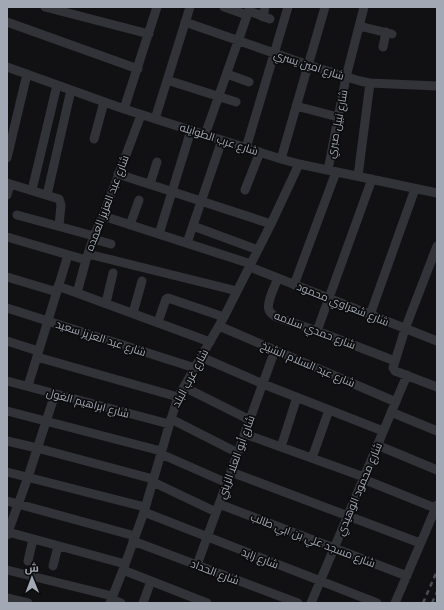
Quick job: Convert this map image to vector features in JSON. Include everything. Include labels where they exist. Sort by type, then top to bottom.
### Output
[{"type":"street","points":[[45,7],[149,34]]},
{"type":"street","points":[[124,109],[157,7]]},
{"type":"street","points":[[155,119],[190,7]]},
{"type":"street","points":[[224,7],[249,11],[266,18],[266,7]]},
{"type":"street","points":[[246,148],[288,7]]},
{"type":"street","points":[[281,159],[325,7]]},
{"type":"street","name":"شارع نبيل صبري","points":[[294,285],[332,171],[338,117],[346,77],[364,7]]},
{"type":"street","points":[[205,135],[249,11]]},
{"type":"street","points":[[7,22],[138,69]]},
{"type":"street","name":"شارع امين يسري","points":[[186,22],[274,54],[346,77],[370,83],[437,86]]},
{"type":"street","points":[[360,26],[389,33],[383,47]]},
{"type":"street","name":"شارع عرب الطوايله","points":[[7,67],[124,109],[281,159],[437,193]]},
{"type":"street","points":[[7,158],[27,74]]},
{"type":"street","points":[[227,74],[249,82]]},
{"type":"street","points":[[167,80],[236,102]]},
{"type":"street","points":[[358,176],[370,83]]},
{"type":"street","points":[[32,190],[57,85]]},
{"type":"street","points":[[47,195],[71,90]]},
{"type":"street","points":[[94,139],[104,102]]},
{"type":"street","points":[[296,106],[338,117]]},
{"type":"street","name":"شارع عبد العزيز العمده","points":[[77,293],[93,237],[103,216],[141,114]]},
{"type":"street","points":[[159,234],[191,130]]},
{"type":"street","points":[[187,243],[222,140]]},
{"type":"street","points":[[245,190],[260,152]]},
{"type":"street","points":[[150,184],[156,162]]},
{"type":"street","name":"شارع غرب البلد","points":[[111,599],[144,510],[178,397],[220,326],[299,164]]},
{"type":"street","points":[[118,174],[271,224]]},
{"type":"street","points":[[317,331],[372,179]]},
{"type":"street","points":[[7,195],[9,183],[57,198],[61,201],[59,226]]},
{"type":"street","points":[[370,315],[416,189]]},
{"type":"street","points":[[130,225],[139,200]]},
{"type":"street","points":[[17,215],[59,226],[111,244]]},
{"type":"street","name":"شارع شعراوي محمود","points":[[103,216],[187,243],[250,266],[294,285],[437,341]]},
{"type":"street","points":[[193,226],[258,250]]},
{"type":"street","points":[[7,237],[68,255],[87,257],[237,290]]},
{"type":"street","points":[[437,246],[405,328],[393,367],[395,371],[437,388]]},
{"type":"street","points":[[28,386],[68,255]]},
{"type":"street","points":[[106,303],[113,274]]},
{"type":"street","points":[[7,277],[77,293],[210,342]]},
{"type":"street","name":"شارع حمدي سلامه","points":[[278,278],[268,303],[268,310],[271,314],[395,361]]},
{"type":"street","points":[[133,313],[142,281]]},
{"type":"street","points":[[158,322],[166,299],[168,298],[224,317]]},
{"type":"street","name":"شارع عبد العزيز سعيد","points":[[7,308],[195,368]]},
{"type":"street","name":"شارع عبد السلام الشيخ","points":[[220,326],[396,402]]},
{"type":"street","points":[[7,341],[38,354],[178,397]]},
{"type":"street","name":"شارع أبو العلا الزيني","points":[[197,565],[275,350]]},
{"type":"street","points":[[201,357],[263,384],[383,431]]},
{"type":"street","name":"شارع محمود الوهيدي","points":[[311,603],[407,375]]},
{"type":"street","name":"شارع ابراهيم الغول","points":[[7,381],[170,421],[238,453]]},
{"type":"street","points":[[184,387],[250,420]]},
{"type":"street","points":[[55,394],[38,448],[7,534],[58,546],[124,567],[151,581],[207,603]]},
{"type":"street","points":[[281,447],[297,397]]},
{"type":"street","points":[[312,458],[329,410]]},
{"type":"street","points":[[7,411],[161,452],[227,483]]},
{"type":"street","points":[[391,412],[437,431]]},
{"type":"street","points":[[245,434],[312,458],[436,507],[395,603]]},
{"type":"street","name":"شارع مسجد علي بن ابي طالب","points":[[7,441],[38,448],[153,481],[218,508],[334,548],[407,576]]},
{"type":"street","points":[[377,445],[437,470]]},
{"type":"street","name":"شارع زايد","points":[[7,472],[144,510],[207,537],[377,603]]},
{"type":"street","points":[[231,472],[420,543]]},
{"type":"street","name":"شارع الحداد","points":[[7,502],[134,539],[197,565],[298,603]]},
{"type":"street","points":[[28,561],[33,539]]},
{"type":"street","points":[[53,566],[58,546]]},
{"type":"street","points":[[7,570],[121,603]]},
{"type":"street","points":[[143,603],[151,581]]},
{"type":"street","points":[[7,598],[28,603]]},
{"type":"railway","points":[[423,603],[437,571]]},
{"type":"railway","points":[[432,603],[437,592]]}]
